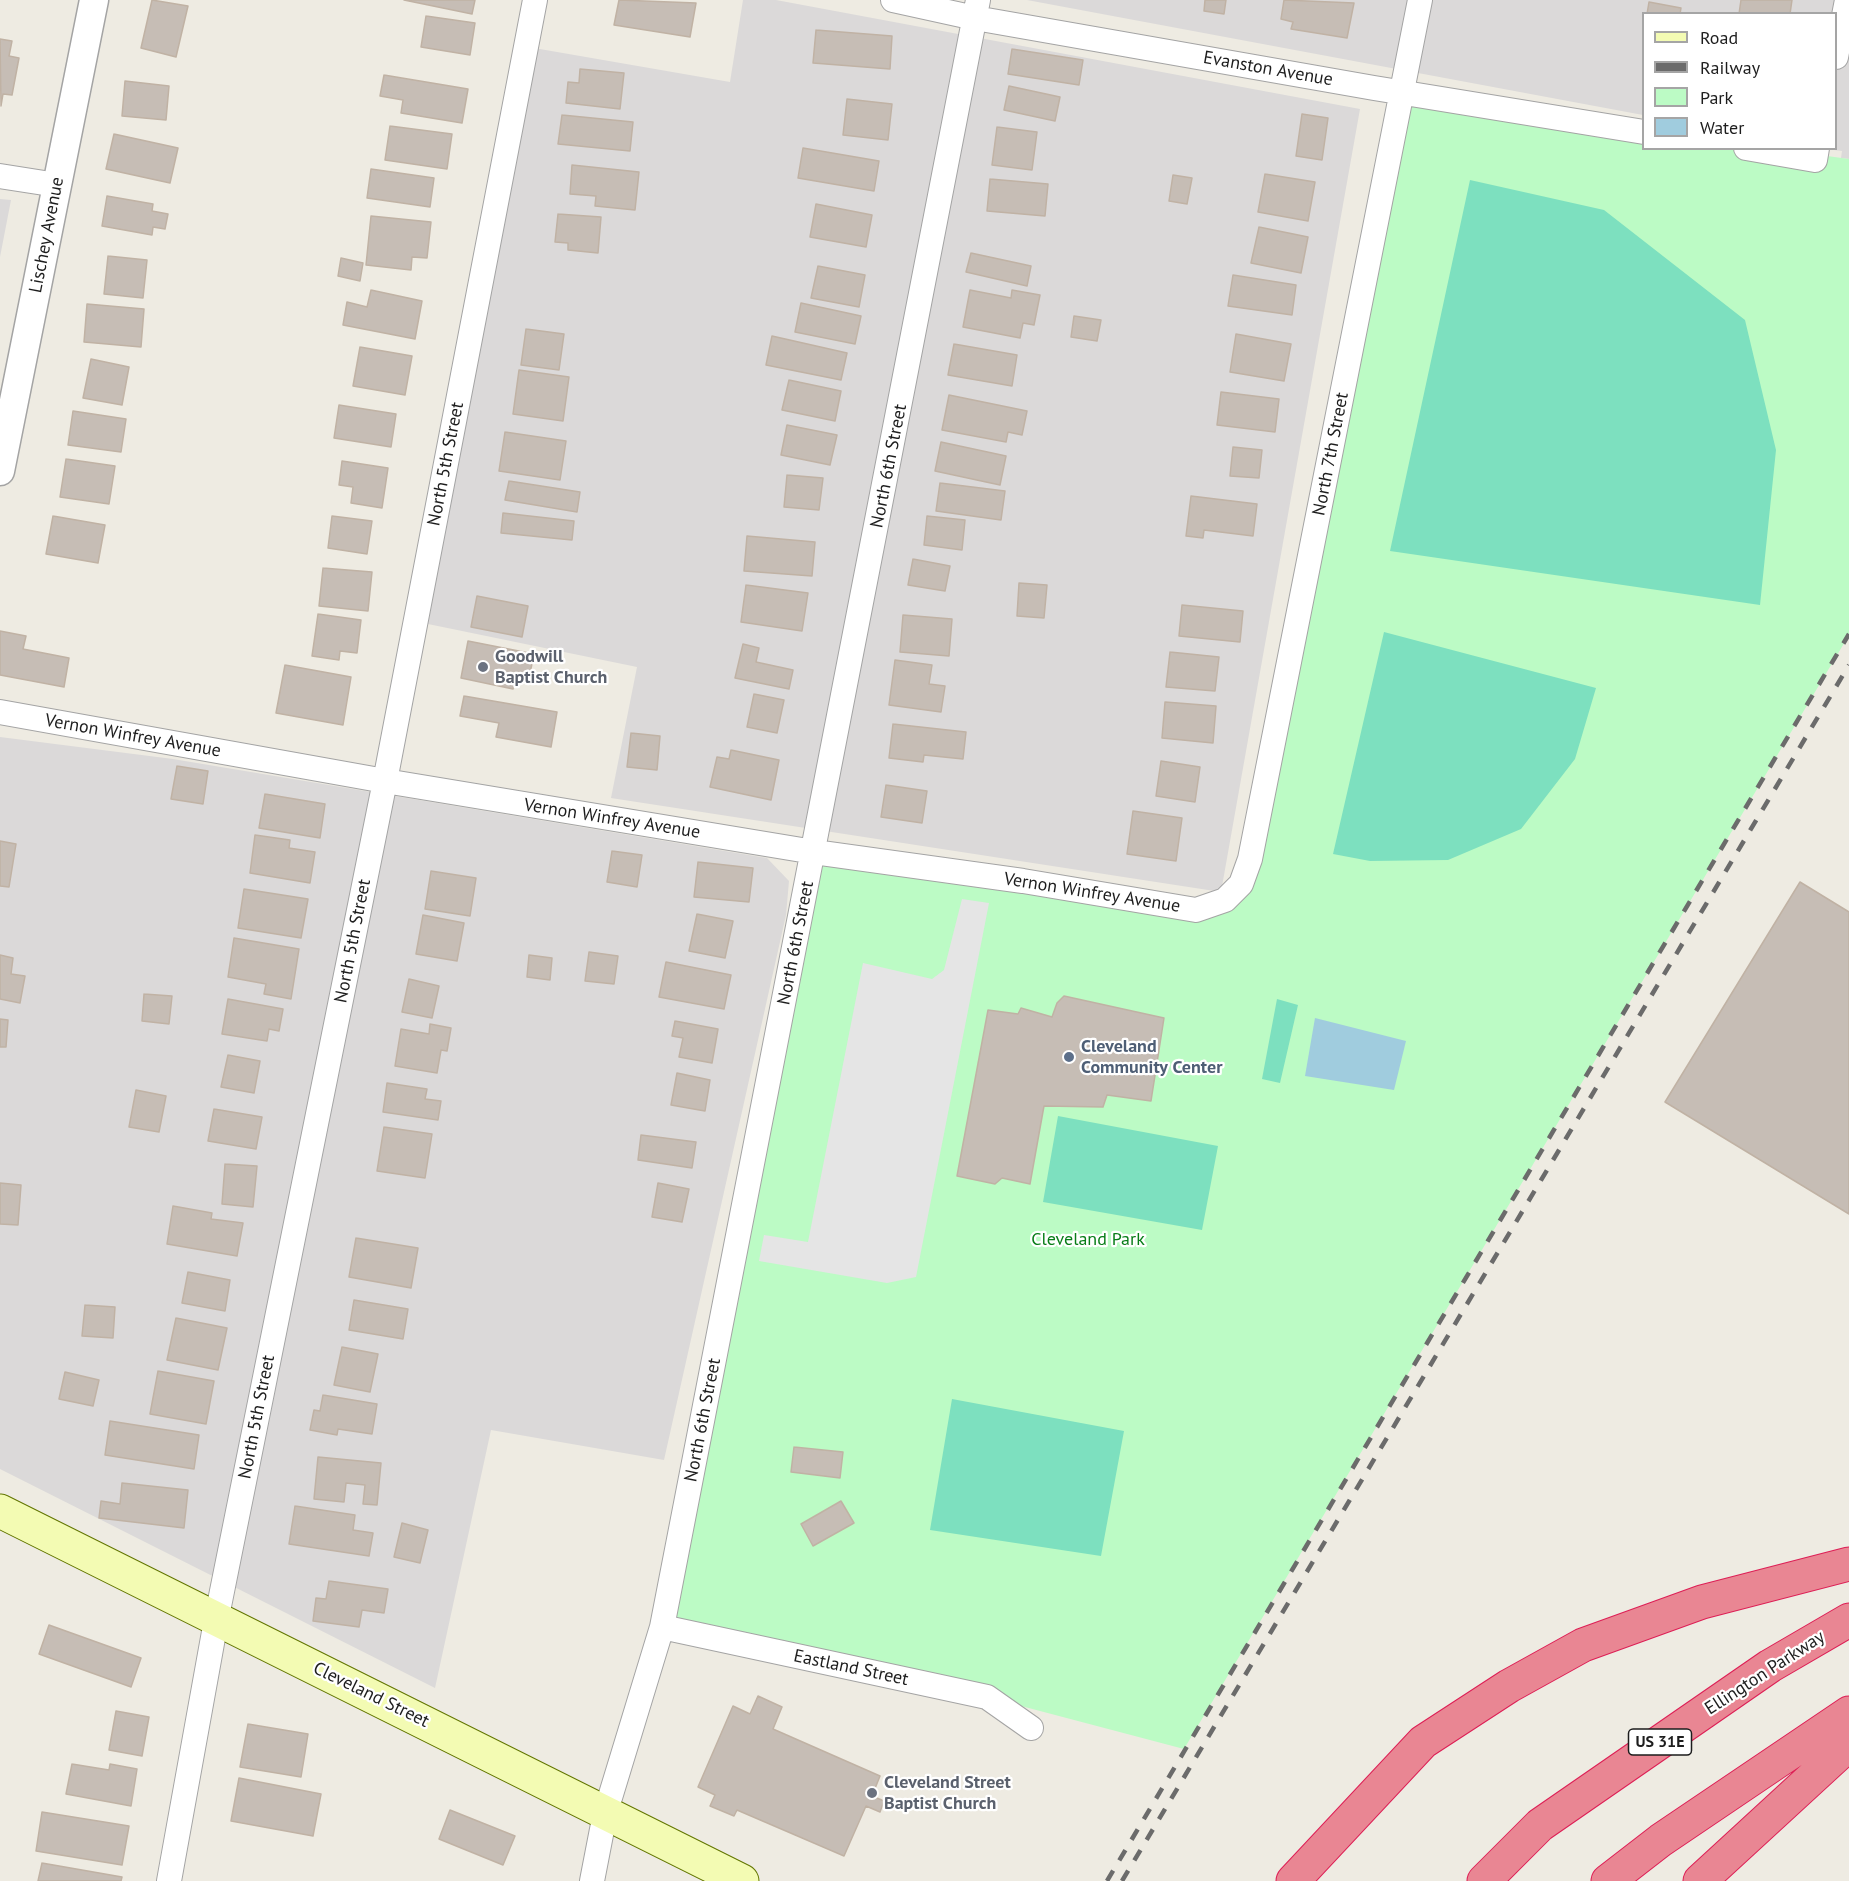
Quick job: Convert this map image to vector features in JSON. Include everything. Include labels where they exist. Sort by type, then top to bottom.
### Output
[{"type":"highway","points":[[1293,1881],[1423,1742],[1509,1686],[1583,1646],[1701,1602],[1849,1564]]},
{"type":"highway","name":"Ellington Parkway","points":[[1484,1881],[1540,1825],[1770,1666],[1849,1620]]},
{"type":"highway","points":[[1608,1881],[1661,1840],[1849,1713]]},
{"type":"highway","points":[[1700,1881],[1849,1744]]},
{"type":"main road","name":"Cleveland Street","points":[[0,1510],[216,1621],[422,1719],[742,1881]]},
{"type":"street","name":"Lischey Avenue","points":[[0,471],[94,0]]},
{"type":"street","name":"North 5th Street","points":[[169,1881],[216,1621],[385,781],[535,0]]},
{"type":"street","name":"Evanston Avenue","points":[[893,0],[977,9],[1403,93],[1642,132]]},
{"type":"street","name":"North 7th Street","points":[[1225,900],[1241,884],[1250,859],[1420,0]]},
{"type":"street","points":[[1837,52],[1847,0]]},
{"type":"street","name":"North 6th Street","points":[[592,1881],[606,1814],[662,1628],[977,9]]},
{"type":"street","points":[[1769,150],[1816,154]]},
{"type":"street","points":[[0,176],[57,185]]},
{"type":"street","name":"Vernon Winfrey Avenue","points":[[0,712],[385,781],[814,852],[1023,881],[1196,910],[1225,900]]},
{"type":"street","name":"Eastland Street","points":[[662,1628],[987,1697],[1031,1728]]},
{"type":"shaded area","points":[[743,0],[776,0],[1360,109],[1221,892],[611,798],[637,667],[428,624],[534,48],[730,82]]},
{"type":"shaded area","points":[[1027,0],[1849,0],[1849,159],[1841,158],[1842,151],[1834,150],[1837,150],[1837,12],[1642,12],[1642,115]]},
{"type":"shaded area","points":[[0,199],[11,200],[0,257]]},
{"type":"shaded area","points":[[0,737],[173,759],[767,858],[789,881],[786,915],[664,1460],[491,1430],[435,1688],[0,1469]]},
{"type":"shaded area","points":[[962,899],[989,903],[916,1277],[887,1283],[759,1261],[764,1235],[808,1242],[863,963],[932,979],[944,970]]},
{"type":"green space","name":"Cleveland Park","points":[[1403,93],[1642,129],[1642,150],[1783,150],[1849,159],[1849,635],[1184,1749],[987,1697],[662,1628],[814,852],[1196,910],[1230,886],[1250,859]]},
{"type":"green space","points":[[1470,180],[1604,210],[1745,320],[1776,450],[1760,605],[1390,551]]},
{"type":"green space","points":[[1384,632],[1596,688],[1575,759],[1521,829],[1448,860],[1370,861],[1333,854]]},
{"type":"green space","points":[[1277,999],[1298,1005],[1280,1083],[1262,1079]]},
{"type":"green space","points":[[1058,1116],[1218,1146],[1202,1230],[1043,1202]]},
{"type":"green space","points":[[952,1399],[1124,1431],[1101,1556],[930,1530]]},
{"type":"water","points":[[1315,1018],[1406,1041],[1394,1090],[1305,1076]]},
{"type":"building","points":[[152,0],[188,6],[176,57],[141,48]]},
{"type":"building","points":[[404,0],[475,0],[472,14]]},
{"type":"building","points":[[619,0],[696,3],[690,37],[614,25]]},
{"type":"building","points":[[1205,0],[1226,0],[1224,14],[1204,11]]},
{"type":"building","points":[[1284,0],[1354,3],[1347,38],[1291,29],[1293,22],[1281,19]]},
{"type":"building","points":[[1741,0],[1792,0],[1790,12],[1739,12]]},
{"type":"building","points":[[1649,2],[1681,8],[1680,12],[1647,12]]},
{"type":"building","points":[[426,16],[475,23],[470,55],[421,47]]},
{"type":"building","points":[[816,30],[892,36],[890,69],[813,63]]},
{"type":"building","points":[[0,39],[12,41],[9,56],[19,58],[12,95],[3,94],[1,106]]},
{"type":"building","points":[[1012,49],[1083,60],[1079,85],[1008,74]]},
{"type":"building","points":[[580,69],[624,73],[620,109],[566,103],[568,82],[579,83]]},
{"type":"building","points":[[384,75],[468,89],[462,123],[401,113],[403,100],[380,96]]},
{"type":"building","points":[[125,81],[169,86],[166,120],[122,116]]},
{"type":"building","points":[[1009,86],[1060,97],[1055,121],[1004,110]]},
{"type":"building","points":[[847,99],[892,104],[888,140],[843,135]]},
{"type":"building","points":[[1302,114],[1328,118],[1322,160],[1296,156]]},
{"type":"building","points":[[562,115],[633,122],[630,151],[558,144]]},
{"type":"building","points":[[390,126],[452,134],[447,169],[385,160]]},
{"type":"building","points":[[997,127],[1037,132],[1032,170],[992,165]]},
{"type":"building","points":[[114,134],[178,148],[170,183],[106,169]]},
{"type":"building","points":[[803,148],[879,161],[874,191],[798,178]]},
{"type":"building","points":[[572,165],[639,172],[635,210],[595,206],[596,196],[570,194]]},
{"type":"building","points":[[371,169],[434,178],[430,207],[367,198]]},
{"type":"building","points":[[1265,174],[1315,182],[1308,221],[1258,212]]},
{"type":"building","points":[[1173,175],[1192,178],[1187,204],[1169,201]]},
{"type":"building","points":[[990,179],[1048,184],[1045,216],[987,211]]},
{"type":"building","points":[[107,196],[153,204],[152,211],[168,214],[165,229],[153,227],[152,235],[102,226]]},
{"type":"building","points":[[816,204],[872,215],[866,247],[810,237]]},
{"type":"building","points":[[558,214],[601,217],[598,253],[568,250],[568,243],[555,242]]},
{"type":"building","points":[[371,216],[431,222],[427,258],[412,257],[411,270],[366,265]]},
{"type":"building","points":[[1259,227],[1308,237],[1301,273],[1251,263]]},
{"type":"building","points":[[971,253],[1031,266],[1027,286],[966,272]]},
{"type":"building","points":[[108,256],[147,260],[143,298],[104,294]]},
{"type":"building","points":[[341,258],[363,263],[360,281],[338,276]]},
{"type":"building","points":[[818,266],[865,275],[859,307],[811,298]]},
{"type":"building","points":[[1233,275],[1296,285],[1292,315],[1228,306]]},
{"type":"building","points":[[371,290],[422,301],[415,339],[343,325],[347,302],[367,307]]},
{"type":"building","points":[[970,290],[1011,298],[1012,290],[1040,295],[1034,325],[1023,323],[1020,338],[963,327]]},
{"type":"building","points":[[801,303],[861,316],[855,344],[795,332]]},
{"type":"building","points":[[87,304],[144,309],[141,347],[84,342]]},
{"type":"building","points":[[1074,316],[1101,320],[1097,341],[1071,337]]},
{"type":"building","points":[[526,329],[564,334],[559,370],[521,365]]},
{"type":"building","points":[[1236,334],[1291,344],[1284,381],[1230,372]]},
{"type":"building","points":[[772,336],[847,353],[841,380],[766,365]]},
{"type":"building","points":[[954,344],[1017,355],[1012,386],[948,375]]},
{"type":"building","points":[[360,347],[412,356],[405,395],[353,386]]},
{"type":"building","points":[[91,359],[129,367],[122,405],[83,398]]},
{"type":"building","points":[[519,370],[569,377],[563,421],[513,414]]},
{"type":"building","points":[[789,380],[841,391],[835,421],[782,410]]},
{"type":"building","points":[[1221,392],[1279,399],[1275,432],[1217,425]]},
{"type":"building","points":[[949,395],[1027,411],[1022,435],[1008,432],[1006,442],[942,430]]},
{"type":"building","points":[[339,405],[396,414],[391,447],[334,438]]},
{"type":"building","points":[[73,411],[126,419],[121,452],[68,445]]},
{"type":"building","points":[[787,425],[837,435],[830,465],[781,455]]},
{"type":"building","points":[[505,432],[566,441],[560,480],[499,471]]},
{"type":"building","points":[[941,442],[1006,456],[1000,485],[935,471]]},
{"type":"building","points":[[1233,447],[1262,450],[1259,478],[1230,476]]},
{"type":"building","points":[[66,459],[115,466],[109,504],[60,497]]},
{"type":"building","points":[[342,461],[388,468],[382,508],[351,503],[353,487],[339,485]]},
{"type":"building","points":[[787,475],[823,478],[819,510],[784,507]]},
{"type":"building","points":[[509,481],[580,492],[577,512],[505,500]]},
{"type":"building","points":[[940,483],[1005,491],[1001,520],[936,511]]},
{"type":"building","points":[[1191,496],[1257,504],[1253,536],[1204,530],[1203,538],[1186,536]]},
{"type":"building","points":[[503,513],[574,521],[572,540],[501,533]]},
{"type":"building","points":[[53,516],[105,525],[98,563],[46,554]]},
{"type":"building","points":[[332,516],[372,521],[367,554],[328,548]]},
{"type":"building","points":[[927,516],[965,520],[962,550],[924,545]]},
{"type":"building","points":[[747,536],[815,542],[812,576],[744,571]]},
{"type":"building","points":[[913,559],[950,566],[945,591],[908,585]]},
{"type":"building","points":[[323,568],[372,572],[368,611],[319,606]]},
{"type":"building","points":[[1019,583],[1047,585],[1044,618],[1017,616]]},
{"type":"building","points":[[746,585],[808,593],[802,631],[741,622]]},
{"type":"building","points":[[477,596],[528,606],[522,637],[471,627]]},
{"type":"building","points":[[1182,605],[1243,611],[1240,642],[1179,636]]},
{"type":"building","points":[[318,614],[361,620],[357,653],[340,651],[339,660],[312,656]]},
{"type":"building","points":[[903,615],[952,619],[949,656],[900,652]]},
{"type":"building","points":[[0,631],[26,636],[23,649],[69,658],[64,687],[0,675]]},
{"type":"building","points":[[468,641],[534,654],[529,678],[516,676],[513,689],[461,678]]},
{"type":"building","points":[[743,644],[759,648],[756,662],[793,670],[789,689],[735,678]]},
{"type":"building","points":[[1170,652],[1219,657],[1215,691],[1166,687]]},
{"type":"building","points":[[895,660],[932,665],[929,684],[945,686],[941,712],[889,705]]},
{"type":"building","points":[[285,665],[351,677],[343,725],[276,713]]},
{"type":"building","points":[[754,694],[784,700],[777,733],[747,727]]},
{"type":"building","points":[[464,696],[557,712],[551,747],[496,737],[499,723],[460,716]]},
{"type":"building","points":[[1165,702],[1216,706],[1213,743],[1162,738]]},
{"type":"building","points":[[893,724],[966,732],[963,759],[924,755],[923,762],[889,758]]},
{"type":"building","points":[[631,733],[660,736],[657,770],[627,767]]},
{"type":"building","points":[[731,750],[779,760],[771,800],[710,787],[717,757],[729,759]]},
{"type":"building","points":[[1161,761],[1200,767],[1195,802],[1156,796]]},
{"type":"building","points":[[177,766],[208,771],[203,804],[171,799]]},
{"type":"building","points":[[886,785],[927,791],[922,823],[881,817]]},
{"type":"building","points":[[265,794],[325,804],[320,838],[259,828]]},
{"type":"building","points":[[1133,811],[1182,818],[1176,861],[1127,854]]},
{"type":"building","points":[[255,835],[290,840],[289,848],[315,852],[310,883],[250,873]]},
{"type":"building","points":[[0,841],[16,844],[9,887],[0,886]]},
{"type":"building","points":[[612,851],[642,855],[637,887],[607,882]]},
{"type":"building","points":[[698,862],[753,868],[749,902],[694,897]]},
{"type":"building","points":[[431,871],[476,878],[470,916],[425,909]]},
{"type":"building","points":[[1800,882],[1849,912],[1849,1214],[1665,1102]]},
{"type":"building","points":[[244,889],[308,899],[301,938],[238,928]]},
{"type":"building","points":[[697,914],[733,921],[725,958],[689,951]]},
{"type":"building","points":[[423,915],[464,923],[457,961],[416,954]]},
{"type":"building","points":[[234,938],[299,949],[291,999],[264,994],[266,984],[228,977]]},
{"type":"building","points":[[589,952],[618,956],[614,984],[585,981]]},
{"type":"building","points":[[0,955],[13,958],[11,974],[25,976],[20,1003],[0,999]]},
{"type":"building","points":[[529,955],[552,958],[550,980],[527,977]]},
{"type":"building","points":[[666,962],[731,975],[724,1009],[659,997]]},
{"type":"building","points":[[409,979],[439,986],[432,1018],[402,1012]]},
{"type":"building","points":[[144,994],[172,996],[169,1024],[142,1021]]},
{"type":"building","name":"Cleveland Community Center","points":[[1064,996],[1164,1018],[1151,1101],[1107,1095],[1103,1107],[1044,1106],[1030,1184],[1002,1178],[995,1184],[957,1176],[988,1010],[1018,1014],[1021,1008],[1052,1017],[1057,1003]]},
{"type":"building","points":[[228,999],[283,1009],[279,1031],[269,1029],[267,1041],[222,1034]]},
{"type":"building","points":[[0,1019],[8,1020],[6,1047],[0,1047]]},
{"type":"building","points":[[675,1021],[718,1029],[712,1063],[679,1057],[683,1038],[672,1036]]},
{"type":"building","points":[[430,1024],[451,1028],[447,1051],[441,1050],[437,1073],[395,1066],[401,1029],[429,1034]]},
{"type":"building","points":[[228,1055],[260,1061],[254,1093],[221,1087]]},
{"type":"building","points":[[677,1073],[710,1080],[705,1111],[671,1105]]},
{"type":"building","points":[[387,1083],[427,1089],[425,1099],[441,1101],[438,1120],[383,1112]]},
{"type":"building","points":[[136,1090],[166,1096],[159,1132],[129,1127]]},
{"type":"building","points":[[214,1109],[262,1117],[256,1149],[208,1141]]},
{"type":"building","points":[[384,1127],[432,1134],[425,1178],[377,1171]]},
{"type":"building","points":[[641,1135],[696,1142],[692,1168],[638,1160]]},
{"type":"building","points":[[225,1164],[257,1166],[253,1207],[222,1204]]},
{"type":"building","points":[[0,1183],[21,1185],[18,1225],[0,1224]]},
{"type":"building","points":[[658,1183],[689,1189],[682,1222],[652,1217]]},
{"type":"building","points":[[173,1206],[212,1213],[211,1219],[243,1223],[237,1256],[167,1244]]},
{"type":"building","points":[[356,1238],[418,1248],[411,1288],[349,1277]]},
{"type":"building","points":[[188,1272],[230,1280],[225,1311],[182,1303]]},
{"type":"building","points":[[354,1300],[408,1309],[403,1339],[349,1330]]},
{"type":"building","points":[[85,1305],[115,1307],[113,1338],[82,1336]]},
{"type":"building","points":[[176,1318],[227,1328],[218,1370],[167,1360]]},
{"type":"building","points":[[342,1347],[378,1354],[370,1392],[334,1385]]},
{"type":"building","points":[[158,1371],[214,1381],[206,1424],[150,1414]]},
{"type":"building","points":[[65,1372],[99,1380],[93,1406],[59,1399]]},
{"type":"building","points":[[323,1395],[377,1404],[372,1434],[338,1429],[337,1435],[310,1430],[314,1410],[320,1411]]},
{"type":"building","points":[[110,1421],[199,1435],[194,1469],[105,1455]]},
{"type":"building","points":[[794,1447],[843,1452],[840,1478],[791,1472]]},
{"type":"building","points":[[318,1457],[381,1463],[377,1505],[363,1504],[365,1485],[346,1483],[344,1502],[314,1499]]},
{"type":"building","points":[[122,1483],[188,1490],[184,1528],[99,1518],[101,1501],[120,1504]]},
{"type":"building","points":[[841,1501],[854,1523],[813,1546],[801,1524]]},
{"type":"building","points":[[295,1506],[355,1515],[353,1530],[373,1533],[369,1556],[289,1544]]},
{"type":"building","points":[[402,1523],[428,1530],[420,1563],[394,1557]]},
{"type":"building","points":[[329,1581],[388,1589],[384,1613],[362,1610],[359,1627],[313,1621],[316,1598],[326,1599]]},
{"type":"building","points":[[49,1625],[141,1658],[131,1687],[39,1654]]},
{"type":"building","points":[[758,1696],[782,1707],[773,1729],[880,1776],[872,1796],[884,1801],[880,1812],[866,1806],[844,1856],[737,1810],[734,1816],[710,1806],[715,1795],[698,1787],[733,1706],[750,1714]]},
{"type":"building","points":[[116,1711],[149,1717],[142,1756],[109,1750]]},
{"type":"building","points":[[248,1724],[308,1734],[301,1777],[240,1767]]},
{"type":"building","points":[[72,1764],[109,1770],[110,1764],[137,1769],[131,1806],[66,1794]]},
{"type":"building","points":[[239,1778],[321,1794],[313,1836],[231,1821]]},
{"type":"building","points":[[450,1810],[515,1836],[503,1865],[439,1839]]},
{"type":"building","points":[[42,1812],[129,1826],[122,1865],[36,1851]]},
{"type":"building","points":[[42,1863],[122,1877],[121,1881],[38,1881]]},
{"type":"railway","points":[[1107,1881],[1849,634]]},
{"type":"railway","points":[[1122,1881],[1849,665]]},
{"type":"place","name":"Goodwill Baptist Church","points":[[483,667]]},
{"type":"place","name":"Cleveland Community Center","points":[[1069,1057]]},
{"type":"place","name":"Cleveland Street Baptist Church","points":[[872,1793]]}]
